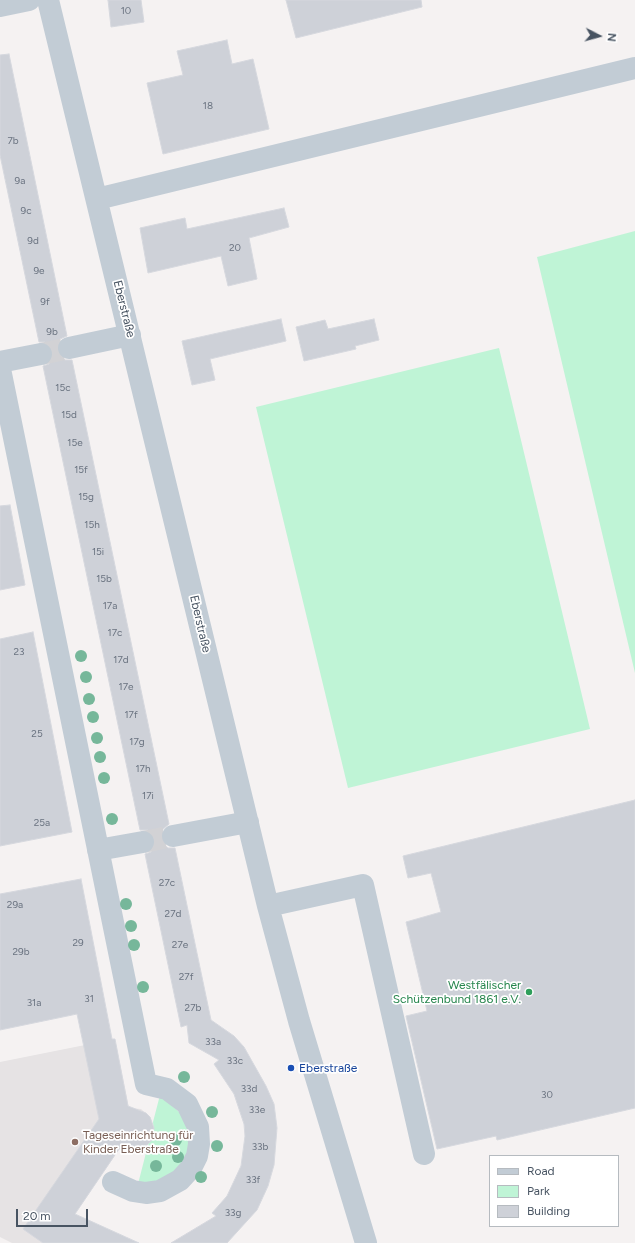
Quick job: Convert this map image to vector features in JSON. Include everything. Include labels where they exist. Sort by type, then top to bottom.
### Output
[{"type":"street","points":[[0,6],[28,0]]},
{"type":"street","name":"Eberstraße","points":[[48,0],[268,906],[312,1064],[366,1243]]},
{"type":"street","points":[[97,199],[635,68]]},
{"type":"street","points":[[69,348],[130,335]]},
{"type":"street","points":[[0,362],[41,354]]},
{"type":"street","points":[[0,369],[146,1084],[167,1089],[188,1104],[198,1127],[199,1144],[196,1156],[191,1168],[180,1180],[160,1191],[146,1193],[133,1191],[113,1182]]},
{"type":"street","points":[[173,836],[248,822]]},
{"type":"street","points":[[98,850],[143,842]]},
{"type":"street","points":[[268,906],[363,885],[424,1154]]},
{"type":"shaded area","name":"Tageseinrichtung für Kinder Eberstraße","points":[[115,1039],[129,1108],[141,1109],[150,1117],[154,1128],[152,1140],[143,1149],[138,1151],[120,1148],[55,1243],[12,1243],[0,1237],[0,1062]]},
{"type":"green space","points":[[635,231],[635,673],[537,257]]},
{"type":"green space","points":[[499,348],[590,729],[348,788],[256,407]]},
{"type":"green space","points":[[160,1095],[186,1118],[189,1150],[180,1168],[162,1181],[138,1184],[148,1145],[154,1134],[153,1122]]},
{"type":"building","points":[[108,0],[141,0],[144,22],[111,27]]},
{"type":"building","points":[[286,0],[421,0],[422,7],[296,38]]},
{"type":"building","points":[[227,40],[232,64],[253,59],[269,129],[163,154],[147,83],[183,75],[177,51]]},
{"type":"building","points":[[9,54],[67,336],[60,339],[57,344],[57,350],[59,356],[65,360],[72,360],[169,824],[161,831],[161,839],[163,844],[168,848],[175,848],[211,1020],[234,1036],[244,1047],[266,1086],[274,1104],[277,1128],[274,1165],[268,1186],[257,1210],[227,1243],[171,1243],[216,1216],[212,1213],[227,1196],[241,1166],[245,1136],[244,1124],[234,1094],[214,1064],[219,1060],[189,1043],[187,1025],[181,1027],[145,854],[151,852],[155,847],[155,839],[153,834],[148,830],[140,830],[43,366],[49,364],[53,358],[53,351],[45,342],[39,342],[0,155],[0,55]]},
{"type":"building","points":[[284,208],[289,227],[249,238],[257,279],[228,286],[221,256],[148,273],[140,228],[185,218],[187,229]]},
{"type":"building","points":[[281,319],[286,341],[210,359],[215,380],[192,385],[182,341]]},
{"type":"building","points":[[374,319],[379,340],[355,346],[356,349],[304,361],[296,327],[325,320],[328,329]]},
{"type":"building","points":[[10,505],[25,585],[0,590],[0,506]]},
{"type":"building","points":[[33,632],[72,832],[0,846],[0,639]]},
{"type":"building","name":"Westfälischer Schützenbund 1861 e.V.","points":[[635,800],[635,1108],[497,1140],[496,1136],[437,1149],[406,1016],[427,1011],[406,922],[441,912],[431,873],[408,878],[403,856]]},
{"type":"building","points":[[81,879],[112,1039],[115,1039],[128,1106],[146,1113],[150,1117],[154,1128],[152,1140],[143,1149],[131,1151],[119,1149],[75,1214],[139,1243],[43,1243],[23,1229],[99,1119],[77,1014],[0,1030],[0,894]]},
{"type":"tunnel","points":[[41,354],[69,348]]},
{"type":"tunnel","points":[[143,842],[173,836]]},
{"type":"place","name":"Westfälischer Schützenbund 1861 e.V.","points":[[529,992]]},
{"type":"place","name":"Eberstraße","points":[[291,1068]]},
{"type":"place","name":"Tageseinrichtung für Kinder Eberstraße","points":[[75,1142]]}]
